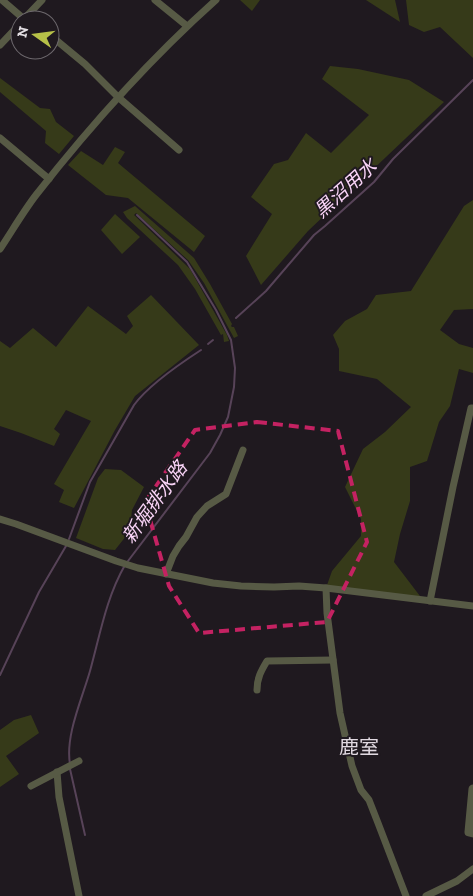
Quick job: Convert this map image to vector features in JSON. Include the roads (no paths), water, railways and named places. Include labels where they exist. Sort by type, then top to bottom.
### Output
[{"type":"street","points":[[2,0],[14,10]]},
{"type":"street","points":[[34,10],[42,0]]},
{"type":"street","points":[[155,0],[187,26]]},
{"type":"street","points":[[0,249],[36,196],[65,158],[118,97],[187,26],[216,0]]},
{"type":"street","points":[[0,45],[10,35]]},
{"type":"street","points":[[60,43],[179,150]]},
{"type":"street","points":[[0,138],[50,179]]},
{"type":"street","points":[[430,600],[453,487],[471,408],[473,408]]},
{"type":"street","points":[[166,574],[173,556],[197,517],[207,506],[226,494],[243,450]]},
{"type":"street","points":[[0,519],[138,568],[213,583],[241,586],[326,588],[473,606]]},
{"type":"street","points":[[326,588],[327,613],[340,713],[352,766],[361,790],[369,800],[406,896]]},
{"type":"street","points":[[257,690],[260,673],[267,661],[333,660]]},
{"type":"street","points":[[31,786],[79,760]]},
{"type":"street","points":[[60,771],[59,797],[80,896]]},
{"type":"street","points":[[473,789],[469,832],[473,833]]},
{"type":"street","points":[[426,896],[458,881],[473,869]]},
{"type":"waterway","name":"黒沼用水","points":[[236,318],[266,291],[314,235],[374,182],[393,159],[473,80]]},
{"type":"waterway","name":"新堀排水路","points":[[128,561],[210,453],[220,435],[228,417],[234,387],[235,368],[231,340],[216,310],[187,262],[137,215]]},
{"type":"waterway","name":"黒沼用水","points":[[208,344],[213,340]]},
{"type":"waterway","name":"黒沼用水","points":[[69,539],[90,482],[134,405],[156,383],[201,350]]},
{"type":"waterway","name":"黒沼用水","points":[[0,675],[39,592],[66,546]]},
{"type":"waterway","name":"新堀排水路","points":[[70,764],[70,742],[75,718],[108,604],[125,565]]},
{"type":"waterway","name":"新堀排水路","points":[[70,769],[85,835]]},
{"type":"district","name":"鹿室","points":[[359,747]]}]
